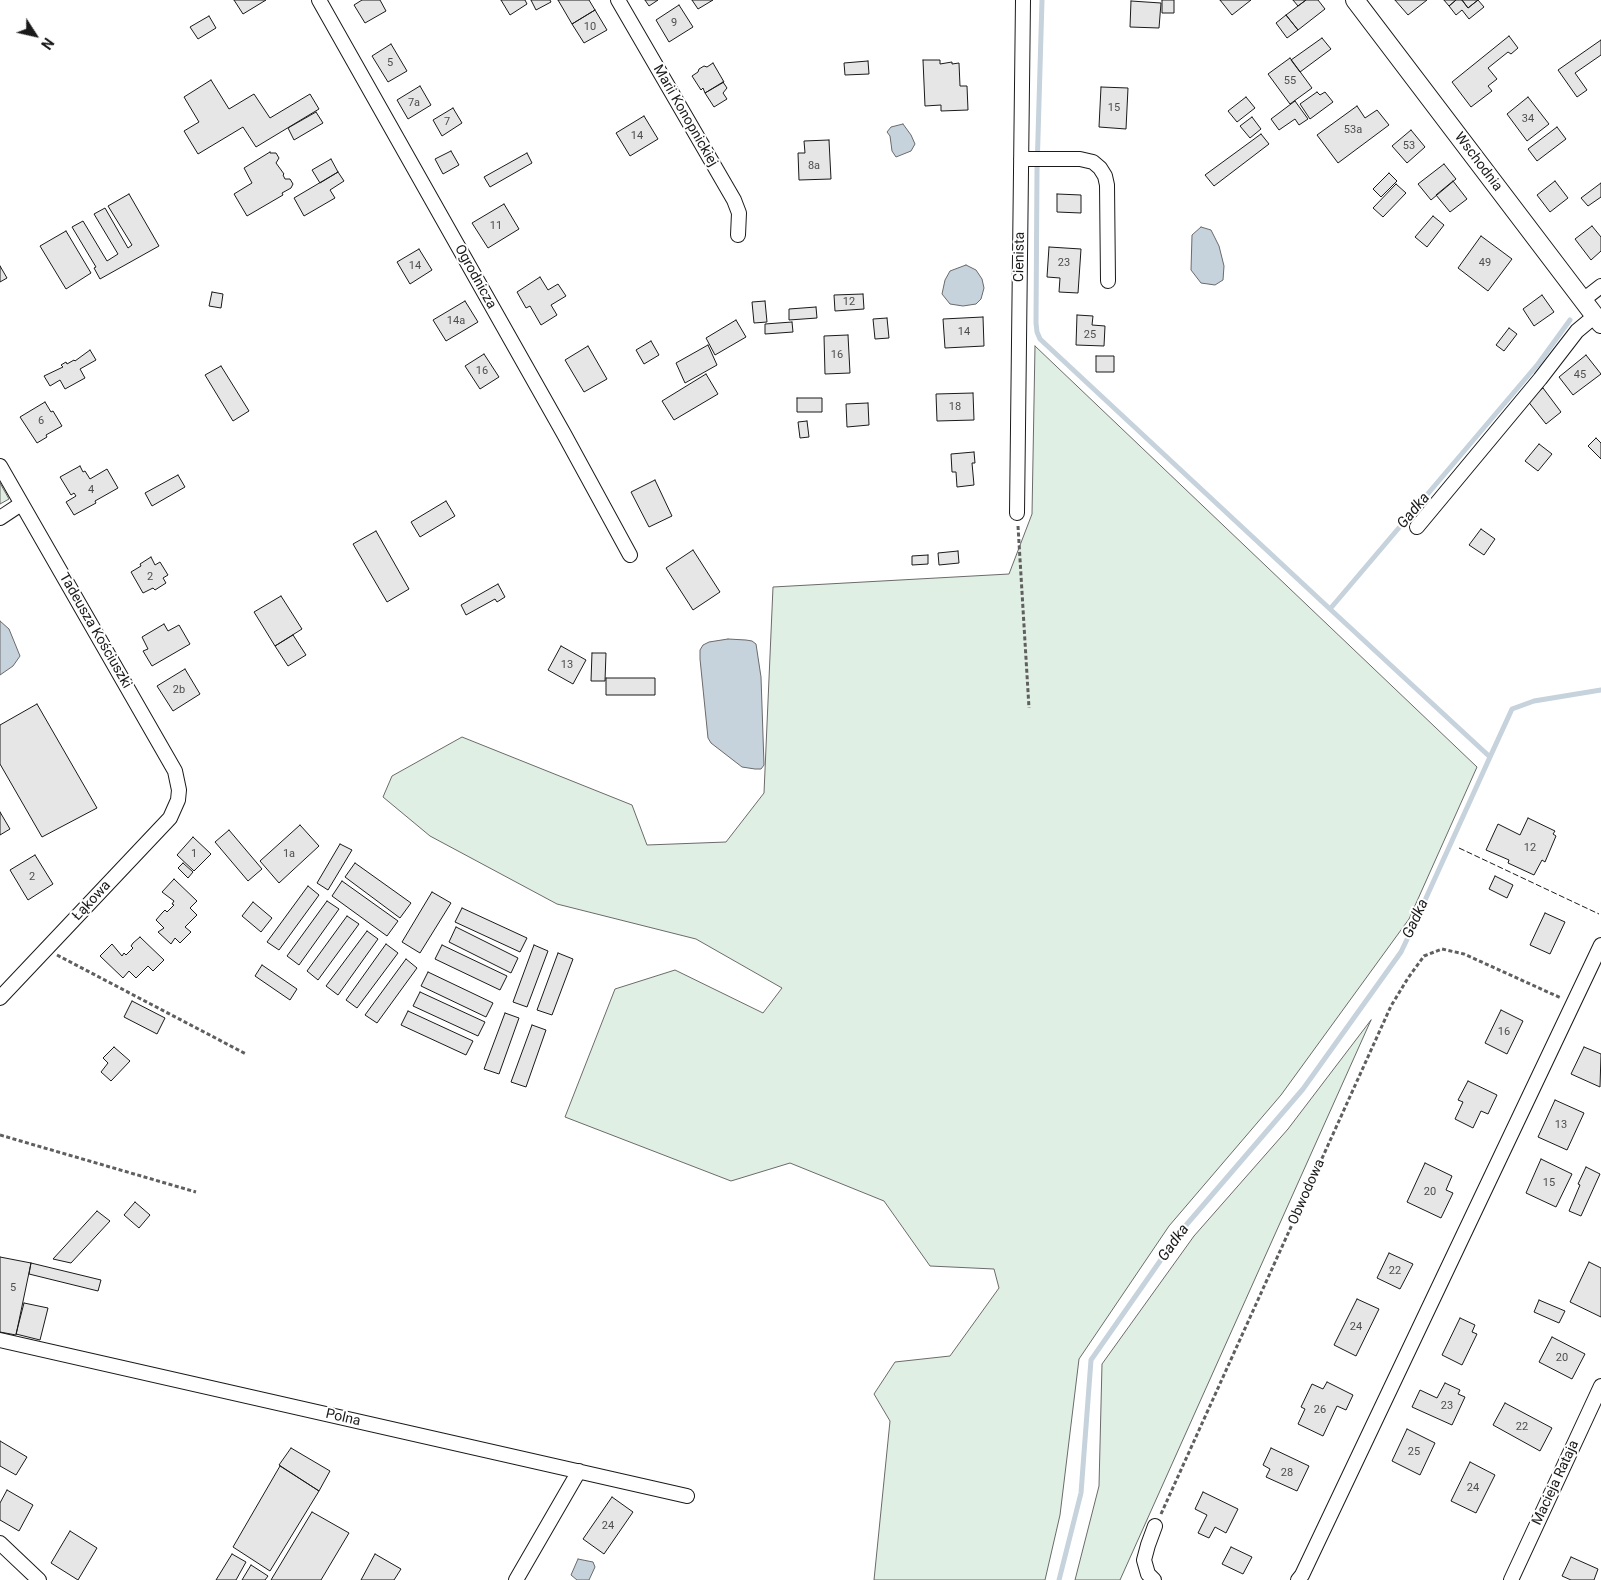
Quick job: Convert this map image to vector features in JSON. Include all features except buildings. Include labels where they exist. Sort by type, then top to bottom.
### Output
[{"type":"street","name":"Ogrodnicza","points":[[319,0],[564,434],[630,555]]},
{"type":"street","name":"Marii Konopnickiej","points":[[618,0],[734,200],[739,213],[738,235]]},
{"type":"street","name":"Cienista","points":[[1017,513],[1023,0]]},
{"type":"street","name":"Wschodnia","points":[[1355,0],[1598,320]]},
{"type":"street","points":[[1021,159],[1080,159],[1093,162],[1100,168],[1107,184],[1108,281]]},
{"type":"street","points":[[1583,300],[1601,286]]},
{"type":"street","points":[[1417,527],[1540,379],[1577,331],[1598,320]]},
{"type":"street","name":"Tadeusza Kościuszki","points":[[0,466],[175,771],[178,782],[178,800]]},
{"type":"street","points":[[0,518],[21,504]]},
{"type":"street","name":"Łąkowa","points":[[0,998],[170,818],[178,800]]},
{"type":"street","points":[[1298,1580],[1601,945]]},
{"type":"street","name":"Polna","points":[[0,1340],[687,1496]]},
{"type":"street","name":"Macieja Rataja","points":[[1511,1580],[1601,1386]]},
{"type":"street","points":[[516,1580],[580,1471]]},
{"type":"street","points":[[1154,1580],[1148,1574],[1144,1560],[1156,1526]]},
{"type":"street","points":[[0,1543],[39,1580]]},
{"type":"path","points":[[1017,513],[1029,708]]},
{"type":"path","points":[[46,949],[246,1054]]},
{"type":"path","name":"Obwodowa","points":[[1156,1526],[1392,1006],[1408,978],[1424,956],[1442,949],[1464,954],[1573,1004]]},
{"type":"path","points":[[0,1135],[196,1192]]},
{"type":"green space","points":[[1035,346],[1477,767],[1409,919],[1281,1095],[1169,1226],[1079,1359],[1060,1515],[1045,1580],[874,1580],[890,1421],[874,1394],[895,1362],[950,1356],[999,1288],[994,1269],[930,1266],[884,1201],[790,1163],[731,1181],[565,1117],[615,989],[675,970],[763,1013],[782,988],[696,939],[557,904],[430,836],[383,797],[392,776],[462,737],[632,805],[647,845],[726,842],[764,793],[773,587],[1009,574],[1032,514]]},
{"type":"green space","points":[[0,483],[9,499],[0,504]]},
{"type":"green space","points":[[1371,1020],[1120,1580],[1075,1580],[1099,1486],[1102,1364],[1194,1236],[1288,1129]]},
{"type":"shaded area","points":[[903,124],[915,144],[911,151],[896,157],[892,151],[890,136],[887,132],[891,127]]},
{"type":"shaded area","points":[[1201,227],[1211,230],[1219,246],[1224,266],[1223,280],[1215,285],[1201,283],[1191,270],[1192,235]]},
{"type":"shaded area","points":[[966,265],[976,270],[982,279],[984,288],[981,299],[976,304],[963,306],[950,304],[942,294],[945,280],[950,271]]},
{"type":"shaded area","points":[[0,621],[9,629],[20,656],[13,666],[0,675]]},
{"type":"shaded area","points":[[728,639],[752,641],[756,644],[761,677],[764,765],[761,769],[742,767],[711,743],[708,738],[700,650],[703,645],[709,642]]},
{"type":"shaded area","points":[[578,1559],[593,1562],[595,1567],[589,1580],[577,1580],[571,1575]]},
{"type":"waterway","points":[[1042,0],[1037,171],[1036,323],[1040,339],[1330,609]]},
{"type":"waterway","name":"Gadka","points":[[1059,1580],[1081,1493],[1091,1360],[1181,1231],[1303,1089],[1401,952],[1490,757],[1330,609],[1538,364],[1570,320]]},
{"type":"waterway","points":[[1490,757],[1512,709],[1534,701],[1601,690]]},
{"type":"fence","points":[[1459,848],[1599,914]]}]
